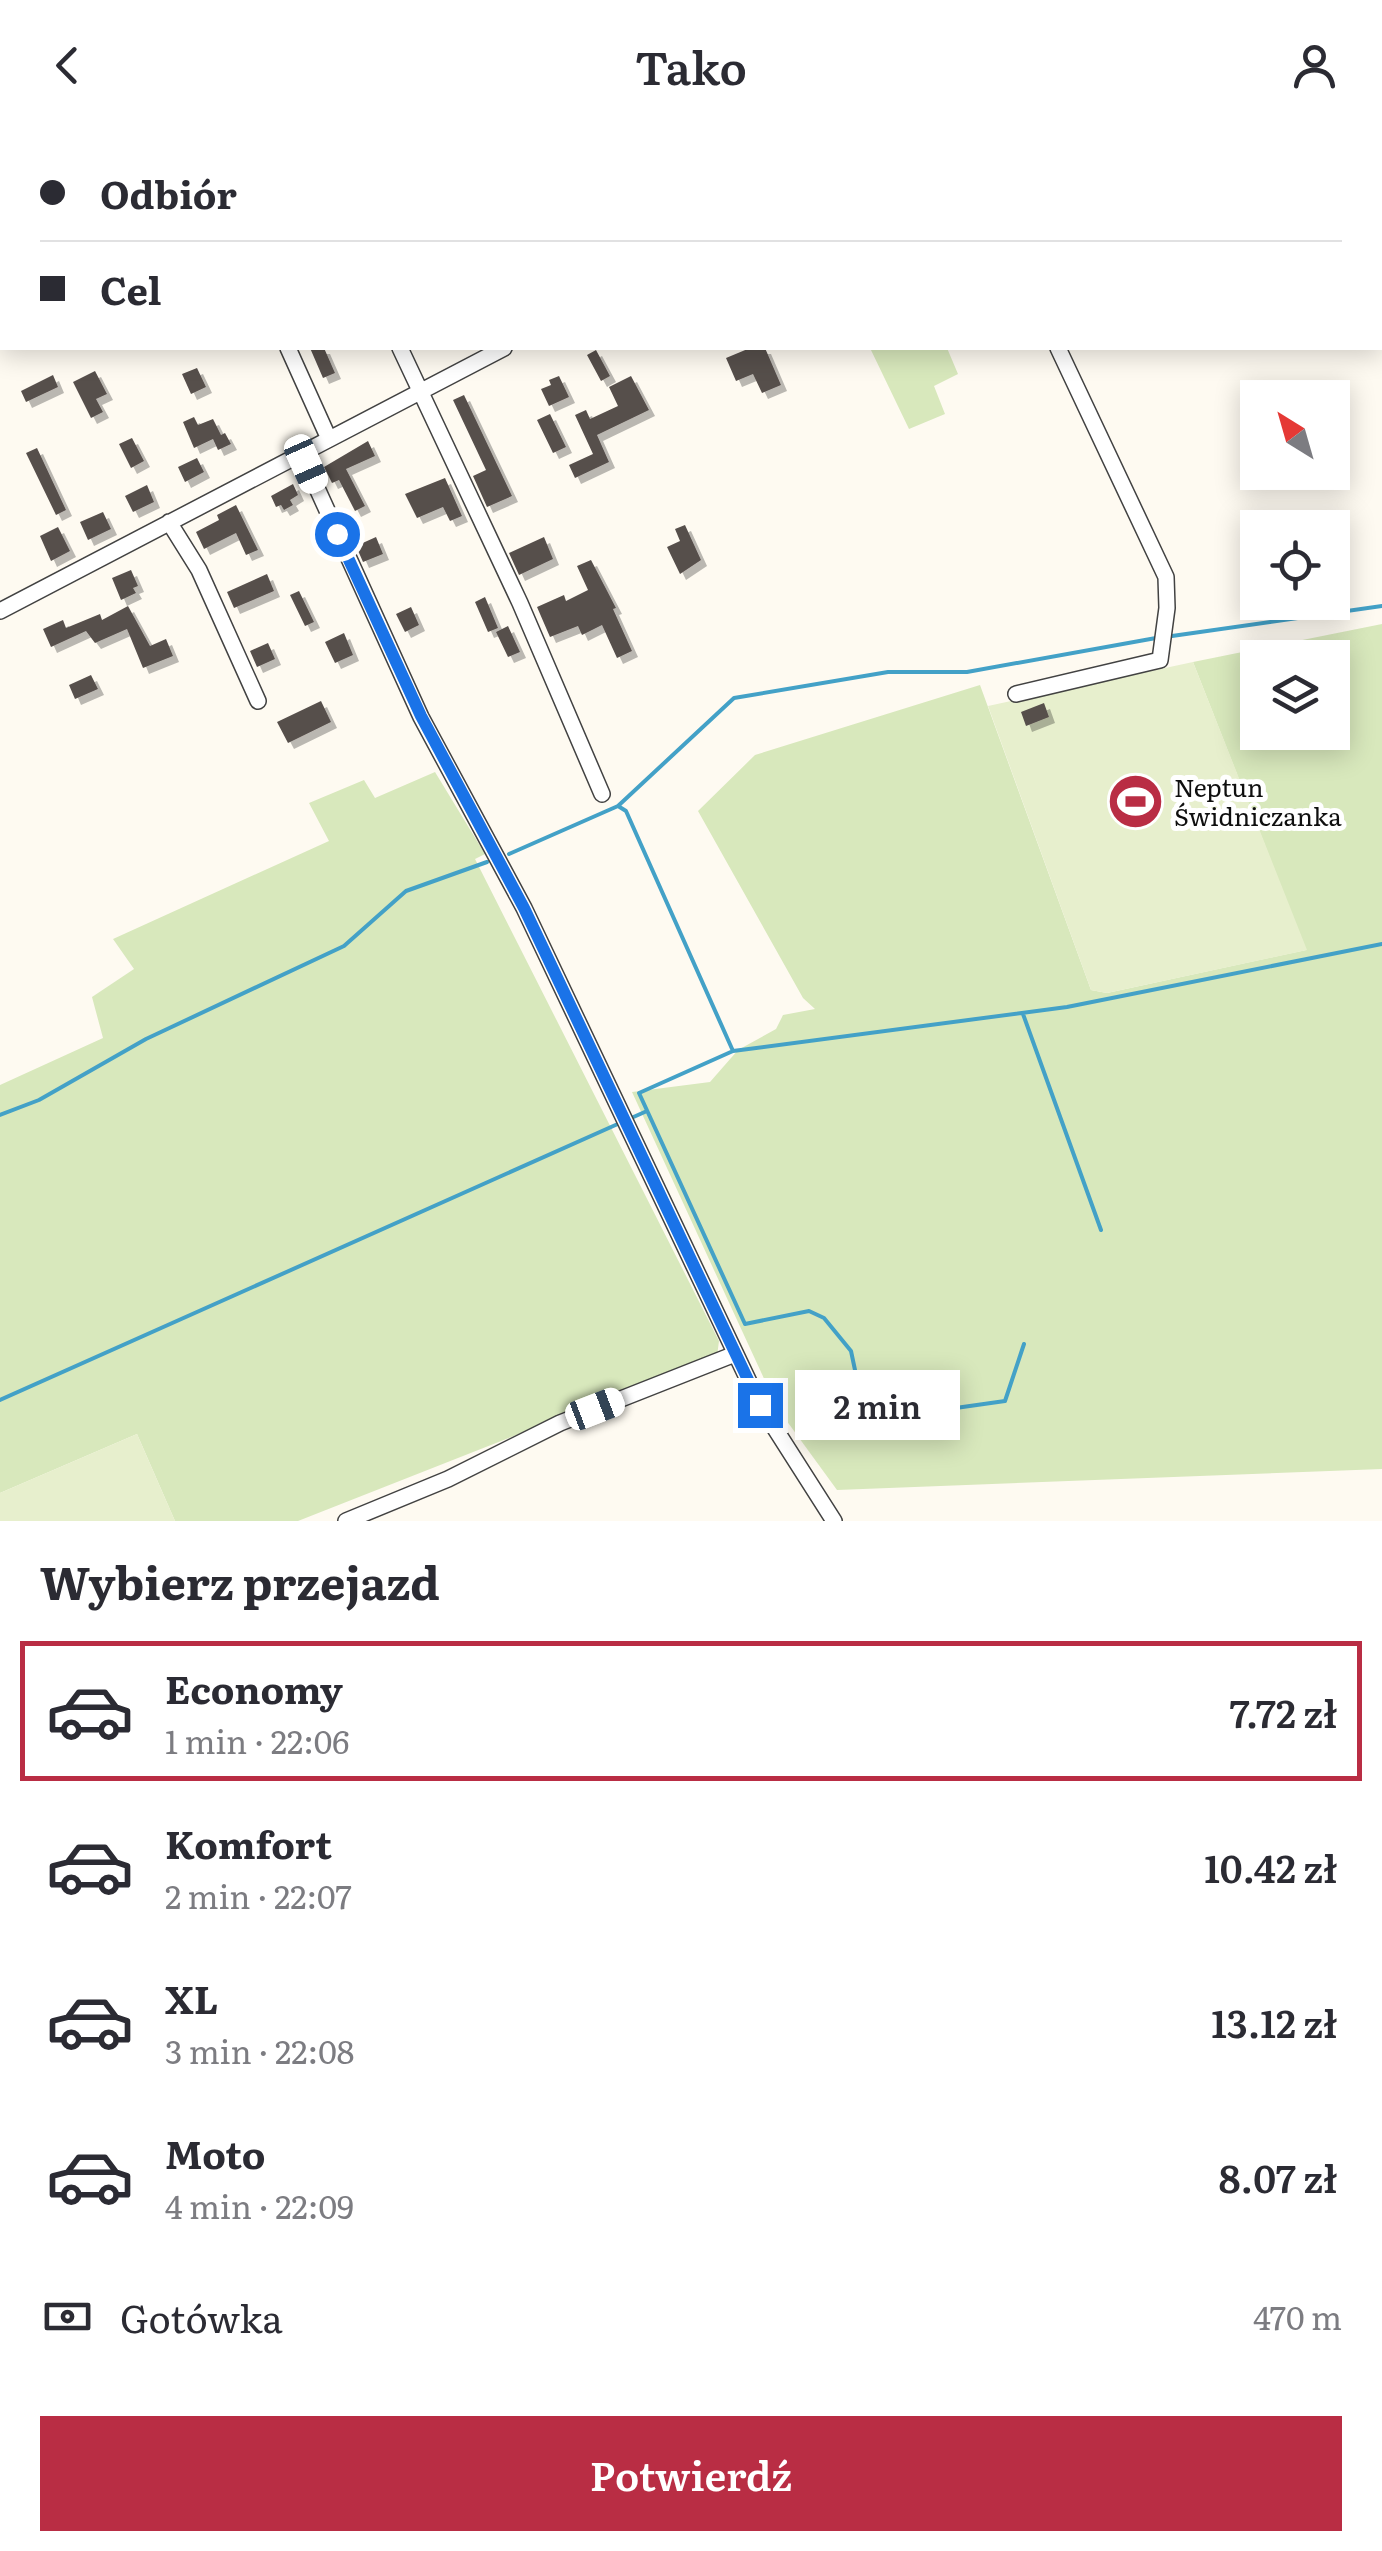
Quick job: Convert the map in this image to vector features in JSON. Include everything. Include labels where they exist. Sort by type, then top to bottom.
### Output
[{"type":"street","points":[[289,350],[329,439]]},
{"type":"street","points":[[401,350],[520,603],[602,794]]},
{"type":"street","points":[[0,611],[500,350]]},
{"type":"street","points":[[1016,694],[1160,660],[1167,608],[1166,577],[1059,350]]},
{"type":"street","points":[[301,453],[421,716],[496,852],[760,1405],[834,1521]]},
{"type":"street","points":[[170,522],[199,570],[258,702]]},
{"type":"street","points":[[346,1521],[448,1479],[560,1422],[735,1354]]},
{"type":"green space","points":[[871,350],[948,350],[958,374],[934,386],[945,414],[909,429]]},
{"type":"green space","points":[[1382,624],[1382,1469],[837,1490],[778,1409],[632,1092],[710,1082],[738,1050],[776,1029],[783,1015],[815,1009],[803,998],[698,811],[755,755],[980,685],[1091,990],[1107,993],[1306,950],[1193,662],[1240,653],[1240,750],[1350,750],[1350,640],[1302,640]]},
{"type":"green space","name":"Neptun Świdniczanka","points":[[1193,662],[1307,950],[1107,993],[1091,990],[988,706]]},
{"type":"green space","points":[[435,772],[485,854],[475,859],[719,1341],[717,1356],[298,1521],[175,1521],[137,1434],[0,1493],[0,1085],[103,1038],[92,997],[134,969],[113,939],[329,841],[309,803],[364,780],[375,798]]},
{"type":"green space","points":[[137,1434],[175,1521],[0,1521],[0,1493]]},
{"type":"building","points":[[311,350],[325,350],[335,373],[323,378]]},
{"type":"building","points":[[596,350],[610,376],[601,381],[587,355]]},
{"type":"building","points":[[745,350],[766,350],[781,385],[762,393],[753,374],[736,381],[726,358]]},
{"type":"building","points":[[197,368],[206,387],[191,394],[182,374]]},
{"type":"building","points":[[95,371],[107,394],[96,399],[103,412],[91,418],[73,382]]},
{"type":"building","points":[[53,375],[58,387],[26,402],[21,391]]},
{"type":"building","points":[[559,376],[569,397],[549,406],[541,389]]},
{"type":"building","points":[[631,376],[649,410],[597,435],[609,462],[575,478],[569,465],[593,454],[575,415],[586,410],[590,419],[618,406],[609,387]]},
{"type":"building","points":[[464,395],[512,496],[487,507],[473,476],[486,470],[453,400]]},
{"type":"building","points":[[550,414],[566,447],[553,453],[537,420]]},
{"type":"building","points":[[194,417],[198,425],[213,419],[231,444],[218,450],[213,439],[194,448],[183,422]]},
{"type":"building","points":[[132,438],[144,461],[131,468],[119,444]]},
{"type":"building","points":[[368,441],[375,456],[346,469],[365,506],[355,511],[339,480],[332,483],[324,467]]},
{"type":"building","points":[[37,448],[66,510],[56,515],[26,453]]},
{"type":"building","points":[[197,458],[204,472],[185,482],[178,467]]},
{"type":"building","points":[[445,478],[462,516],[450,521],[443,507],[417,518],[405,494]]},
{"type":"building","points":[[293,484],[298,495],[290,500],[293,505],[284,510],[281,505],[276,507],[271,496]]},
{"type":"building","points":[[147,485],[154,502],[133,512],[125,496]]},
{"type":"building","points":[[236,505],[258,550],[246,555],[236,533],[204,549],[196,532]]},
{"type":"building","points":[[103,512],[111,529],[88,540],[80,522]]},
{"type":"building","points":[[685,525],[701,560],[680,574],[667,547],[680,541],[675,529]]},
{"type":"building","points":[[58,527],[70,551],[51,561],[40,536]]},
{"type":"building","points":[[376,537],[383,554],[363,562],[356,546]]},
{"type":"building","points":[[544,537],[553,559],[519,575],[509,553]]},
{"type":"building","points":[[591,560],[616,608],[613,609],[632,651],[617,658],[602,625],[582,635],[578,626],[550,637],[537,607],[564,595],[566,601],[588,590],[577,566]]},
{"type":"building","points":[[131,570],[138,586],[133,588],[136,593],[121,600],[112,578]]},
{"type":"building","points":[[267,574],[274,591],[234,608],[227,592]]},
{"type":"building","points":[[299,591],[314,622],[305,626],[290,595]]},
{"type":"building","points":[[485,597],[498,628],[488,632],[475,602]]},
{"type":"building","points":[[128,606],[150,646],[166,639],[173,656],[143,668],[127,629],[95,643],[86,631],[51,647],[43,629],[63,620],[66,628],[100,614],[102,620]]},
{"type":"building","points":[[411,607],[419,625],[405,632],[396,614]]},
{"type":"building","points":[[508,626],[520,652],[508,657],[496,632]]},
{"type":"building","points":[[344,633],[353,655],[335,663],[325,642]]},
{"type":"building","points":[[268,643],[275,659],[257,667],[250,651]]},
{"type":"building","points":[[91,675],[98,689],[75,699],[69,685]]},
{"type":"building","points":[[321,701],[331,722],[288,743],[277,722]]},
{"type":"building","points":[[1044,703],[1049,717],[1026,726],[1021,712]]},
{"type":"waterway","points":[[1172,636],[1382,606]]},
{"type":"waterway","points":[[733,1051],[626,811],[618,806],[734,698],[888,672],[967,672],[1156,638]]},
{"type":"waterway","points":[[509,854],[618,806]]},
{"type":"waterway","points":[[0,1115],[39,1100],[146,1039],[344,946],[406,891],[487,862]]},
{"type":"waterway","points":[[1024,1344],[1005,1401],[857,1422],[851,1392],[855,1370],[851,1351],[824,1318],[809,1311],[745,1324],[639,1093],[733,1051],[1067,1007],[1382,944]]},
{"type":"waterway","points":[[1023,1014],[1101,1230]]},
{"type":"waterway","points":[[629,1119],[647,1111]]},
{"type":"waterway","points":[[0,1400],[620,1123]]},
{"type":"place","name":"Neptun Świdniczanka","points":[[1135,802]]},
{"type":"route","points":[[337,534],[421,716],[524,908],[760,1405]]}]
